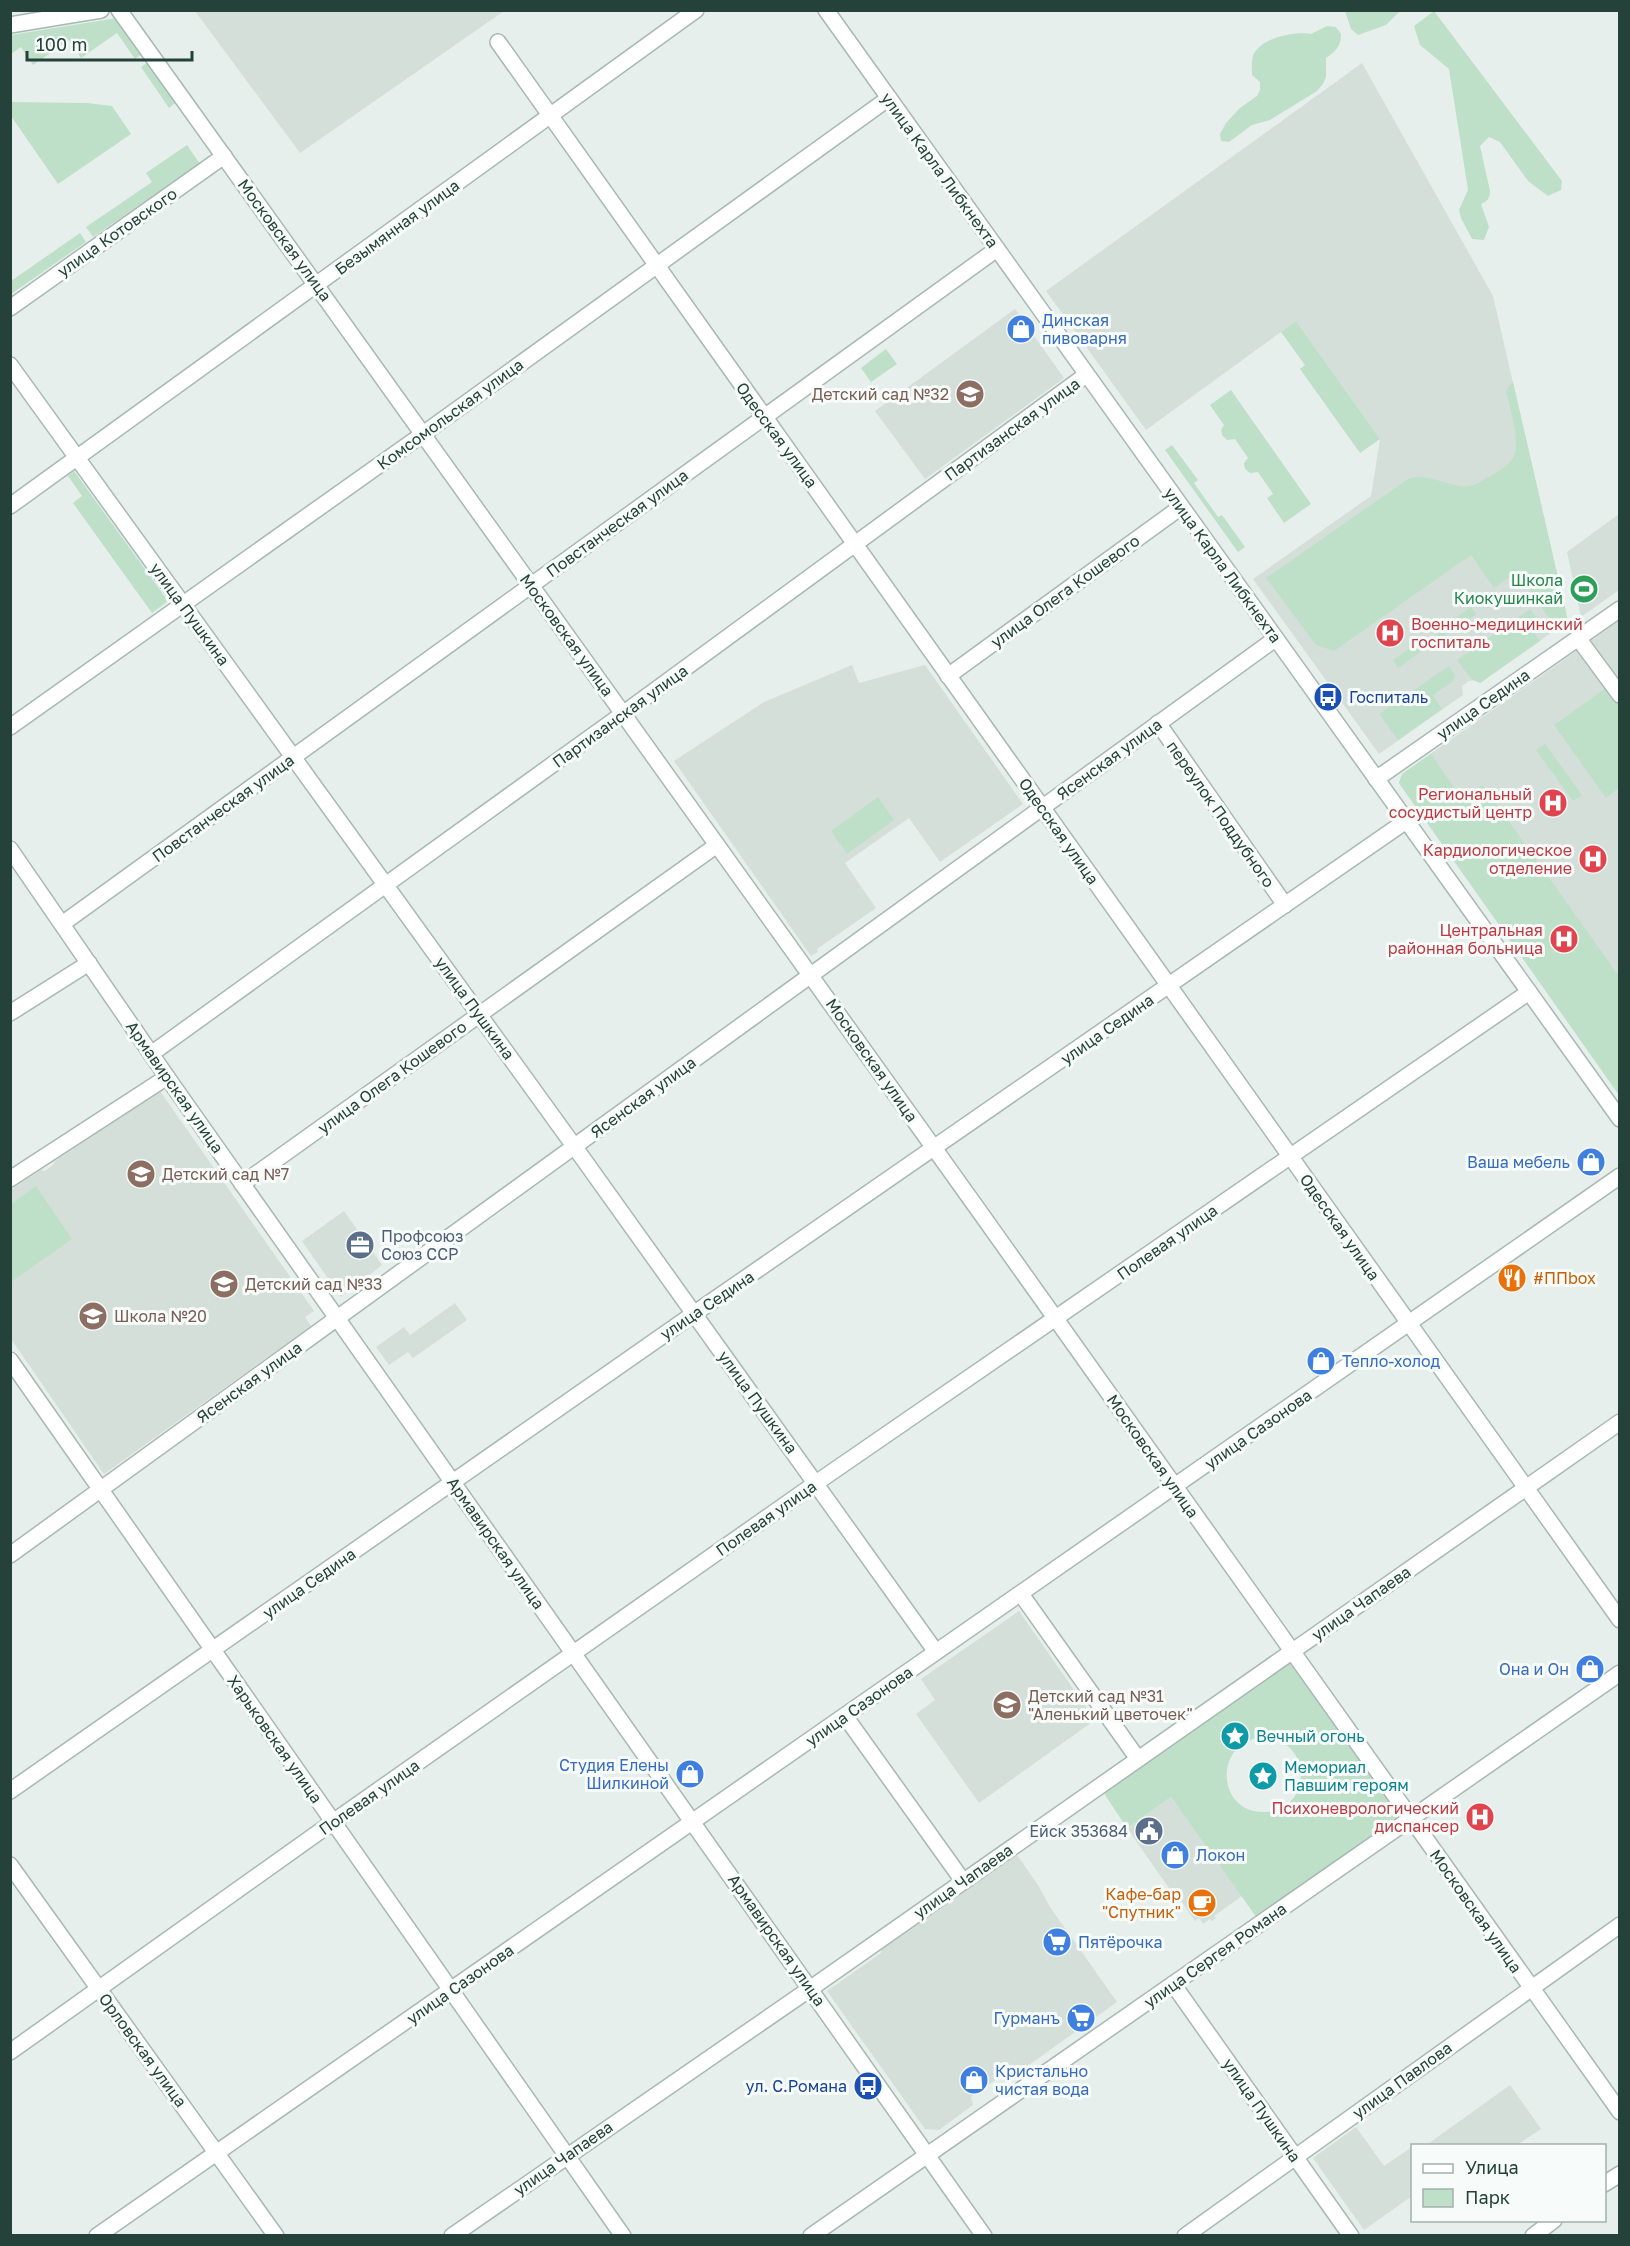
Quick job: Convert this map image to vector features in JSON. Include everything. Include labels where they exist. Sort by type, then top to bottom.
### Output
[{"type":"street","points":[[10,25],[101,10]]},
{"type":"street","name":"Московская улица","points":[[119,10],[318,284],[531,586],[811,974],[1620,2112]]},
{"type":"street","name":"Безымянная улица","points":[[10,506],[696,10]]},
{"type":"street","name":"улица Карла Либкнехта","points":[[826,10],[1620,1119]]},
{"type":"street","name":"Одесская улица","points":[[498,42],[1620,1620]]},
{"type":"street","name":"Комсомольская улица","points":[[10,727],[423,434],[889,98]]},
{"type":"street","name":"улица Котовского","points":[[10,308],[224,156]]},
{"type":"street","name":"Повстанческая улица","points":[[62,924],[997,249]]},
{"type":"street","name":"улица Пушкина","points":[[10,365],[387,885],[936,1652]]},
{"type":"street","name":"Партизанская улица","points":[[151,1054],[624,713],[1086,375]]},
{"type":"street","name":"улица Олега Кошевого","points":[[948,676],[1181,507]]},
{"type":"street","name":"улица Седина","points":[[1376,779],[1620,609]]},
{"type":"street","points":[[1578,638],[1620,695]]},
{"type":"street","name":"Ясенская улица","points":[[10,1555],[1275,639]]},
{"type":"street","name":"переулок Поддубного","points":[[1158,723],[1285,905]]},
{"type":"street","name":"улица Седина","points":[[10,1791],[694,1313],[1406,821]]},
{"type":"street","name":"улица Олега Кошевого","points":[[242,1184],[717,845]]},
{"type":"street","name":"Армавирская улица","points":[[10,849],[166,1077],[984,2235]]},
{"type":"street","points":[[10,1013],[89,963]]},
{"type":"street","name":"Полевая улица","points":[[10,2052],[816,1483],[1529,992]]},
{"type":"street","points":[[10,1179],[166,1077]]},
{"type":"street","name":"улица Сазонова","points":[[98,2235],[1620,1176]]},
{"type":"street","name":"Харьковская улица","points":[[11,1362],[623,2235]]},
{"type":"street","name":"улица Чапаева","points":[[452,2235],[811,1988],[1620,1422]]},
{"type":"street","points":[[1021,1594],[1138,1759]]},
{"type":"street","name":"улица Сергея Романа","points":[[811,2235],[1620,1673]]},
{"type":"street","points":[[846,1716],[963,1881]]},
{"type":"street","name":"Орловская улица","points":[[10,1865],[276,2235]]},
{"type":"street","name":"улица Павлова","points":[[1185,2235],[1620,1924]]},
{"type":"street","name":"улица Пушкина","points":[[1173,1984],[1351,2235]]},
{"type":"street","points":[[1606,2183],[1620,2174]]},
{"type":"street","points":[[1533,2235],[1551,2222]]},
{"type":"shaded area","points":[[195,11],[504,11],[300,153]]},
{"type":"shaded area","points":[[1362,63],[1493,296],[1568,621],[1480,683],[1475,680],[1469,681],[1462,686],[1463,695],[1379,754],[1253,579],[1371,496],[1380,439],[1296,321],[1146,430],[1046,291]]},
{"type":"shaded area","name":"Детский сад №32","points":[[1015,309],[1022,318],[1012,325],[1022,339],[1032,333],[1064,378],[925,479],[875,411]]},
{"type":"shaded area","points":[[1619,514],[1619,590],[1581,617],[1567,552]]},
{"type":"shaded area","name":"Центральная районная больница","points":[[1619,621],[1619,1095],[1399,783],[1402,774]]},
{"type":"shaded area","points":[[852,665],[859,683],[925,665],[1023,804],[940,862],[909,818],[845,863],[876,908],[817,949],[818,952],[811,956],[674,761],[764,702]]},
{"type":"shaded area","points":[[160,1091],[314,1311],[305,1317],[311,1326],[104,1474],[11,1339],[10,1190],[41,1170],[45,1171],[55,1161]]},
{"type":"shaded area","points":[[344,1211],[382,1265],[341,1297],[302,1241]]},
{"type":"shaded area","points":[[455,1303],[467,1320],[413,1358],[408,1352],[389,1365],[376,1347],[404,1327],[410,1335]]},
{"type":"shaded area","name":"Детский сад №31 \"Аленький цветочек\"","points":[[1019,1611],[1095,1720],[979,1803],[916,1714],[935,1700],[921,1679]]},
{"type":"shaded area","points":[[1171,1797],[1242,1896],[1214,1916],[1216,1918],[1212,1921],[1210,1919],[1203,1924],[1199,1918],[1195,1921],[1182,1902],[1178,1901],[1127,1828]]},
{"type":"shaded area","points":[[1017,1855],[1050,1907],[1117,2002],[1015,2075],[1009,2070],[971,2097],[973,2105],[939,2130],[925,2129],[827,1991],[881,1953],[881,1950]]},
{"type":"shaded area","points":[[1510,2085],[1541,2129],[1518,2144],[1428,2144]]},
{"type":"shaded area","points":[[1356,2127],[1384,2166],[1411,2148],[1411,2197],[1364,2230],[1313,2158]]},
{"type":"green space","points":[[1345,10],[1400,11],[1386,25],[1358,35],[1351,29]]},
{"type":"green space","points":[[1434,11],[1562,181],[1561,190],[1548,196],[1528,181],[1500,142],[1489,137],[1480,146],[1490,191],[1488,199],[1481,204],[1489,227],[1484,240],[1472,239],[1459,210],[1468,190],[1449,69],[1420,45],[1414,26]]},
{"type":"green space","points":[[117,18],[142,54],[135,59],[117,33],[81,58],[69,40],[33,65],[21,47],[11,54],[11,35]]},
{"type":"green space","points":[[1327,26],[1336,27],[1341,38],[1337,48],[1326,58],[1326,77],[1317,91],[1270,120],[1252,125],[1229,142],[1221,141],[1220,134],[1226,123],[1240,108],[1257,96],[1260,90],[1260,82],[1252,75],[1252,58],[1257,50],[1278,37],[1311,34]]},
{"type":"green space","points":[[148,62],[175,103],[169,108],[141,67]]},
{"type":"green space","points":[[11,102],[87,103],[112,106],[131,134],[58,184],[11,116]]},
{"type":"green space","points":[[187,145],[200,164],[93,237],[86,227],[152,182],[146,173]]},
{"type":"green space","points":[[80,233],[86,242],[11,294],[11,281]]},
{"type":"green space","points":[[1296,321],[1380,439],[1360,453],[1300,369],[1305,365],[1281,332]]},
{"type":"green space","points":[[886,349],[897,364],[871,382],[861,368]]},
{"type":"green space","points":[[1513,382],[1568,621],[1557,630],[1517,572],[1494,588],[1471,555],[1334,651],[1316,645],[1266,578],[1408,479],[1424,477],[1457,485],[1474,485],[1505,466],[1513,458],[1516,444],[1506,390]]},
{"type":"green space","points":[[1231,390],[1311,504],[1284,523],[1267,498],[1273,494],[1258,472],[1250,473],[1245,469],[1244,463],[1248,458],[1235,439],[1227,440],[1222,435],[1221,430],[1224,425],[1210,405]]},
{"type":"green space","points":[[1172,445],[1198,480],[1194,483],[1218,517],[1222,515],[1245,547],[1238,552],[1165,450]]},
{"type":"green space","points":[[74,471],[168,601],[152,613],[73,503],[82,496],[68,476]]},
{"type":"green space","points":[[1471,607],[1476,614],[1440,639],[1435,632]]},
{"type":"green space","points":[[1530,609],[1542,625],[1533,631],[1540,641],[1480,683],[1471,679],[1457,660]]},
{"type":"green space","points":[[1428,636],[1433,643],[1398,668],[1393,660]]},
{"type":"green space","points":[[1449,666],[1455,675],[1452,682],[1433,695],[1442,709],[1398,740],[1379,714]]},
{"type":"green space","points":[[1609,686],[1619,700],[1619,788],[1606,798],[1554,725]]},
{"type":"green space","points":[[1545,744],[1582,795],[1573,801],[1536,750]]},
{"type":"green space","points":[[1431,754],[1462,799],[1483,785],[1619,976],[1619,1095],[1399,783],[1402,774]]},
{"type":"green space","points":[[878,797],[894,820],[847,854],[831,831]]},
{"type":"green space","points":[[36,1186],[72,1239],[11,1282],[11,1204]]},
{"type":"green space","points":[[1292,1659],[1402,1813],[1257,1918],[1171,1797],[1127,1828],[1105,1795],[1107,1791]],"holes":[[[1265,1737],[1281,1742],[1292,1751],[1299,1762],[1301,1776],[1299,1789],[1292,1800],[1281,1808],[1265,1812],[1249,1809],[1237,1802],[1229,1790],[1227,1776],[1229,1763],[1236,1750],[1248,1741]]]},
{"type":"place","name":"Динская пивоварня","points":[[1021,329]]},
{"type":"place","name":"Детский сад №32","points":[[970,394]]},
{"type":"place","name":"Школа Киокушинкай","points":[[1584,589]]},
{"type":"place","name":"Военно-медицинский госпиталь","points":[[1390,633]]},
{"type":"place","name":"Госпиталь","points":[[1328,697]]},
{"type":"place","name":"Региональный сосудистый центр","points":[[1553,803]]},
{"type":"place","name":"Кардиологическое отделение","points":[[1593,859]]},
{"type":"place","name":"Центральная районная больница","points":[[1564,939]]},
{"type":"place","name":"Ваша мебель","points":[[1591,1162]]},
{"type":"place","name":"Детский сад №7","points":[[141,1174]]},
{"type":"place","name":"Профсоюз Союз ССР","points":[[360,1245]]},
{"type":"place","name":"#ППbox","points":[[1512,1278]]},
{"type":"place","name":"Детский сад №33","points":[[224,1284]]},
{"type":"place","name":"Школа №20","points":[[93,1316]]},
{"type":"place","name":"Тепло-холод","points":[[1321,1361]]},
{"type":"place","name":"Она и Он","points":[[1590,1669]]},
{"type":"place","name":"Детский сад №31 \"Аленький цветочек\"","points":[[1007,1705]]},
{"type":"place","name":"Вечный огонь","points":[[1235,1736]]},
{"type":"place","name":"Студия Елены Шилкиной","points":[[690,1774]]},
{"type":"place","name":"Мемориал Павшим героям","points":[[1263,1776]]},
{"type":"place","name":"Психоневрологический диспансер","points":[[1480,1817]]},
{"type":"place","name":"Ейск 353684","points":[[1149,1831]]},
{"type":"place","name":"Локон","points":[[1175,1855]]},
{"type":"place","name":"Кафе-бар \"Спутник\"","points":[[1202,1903]]},
{"type":"place","name":"Пятёрочка","points":[[1057,1942]]},
{"type":"place","name":"Гурманъ","points":[[1081,2018]]},
{"type":"place","name":"Кристально чистая вода","points":[[974,2080]]},
{"type":"place","name":"ул. С.Романа","points":[[868,2086]]}]
